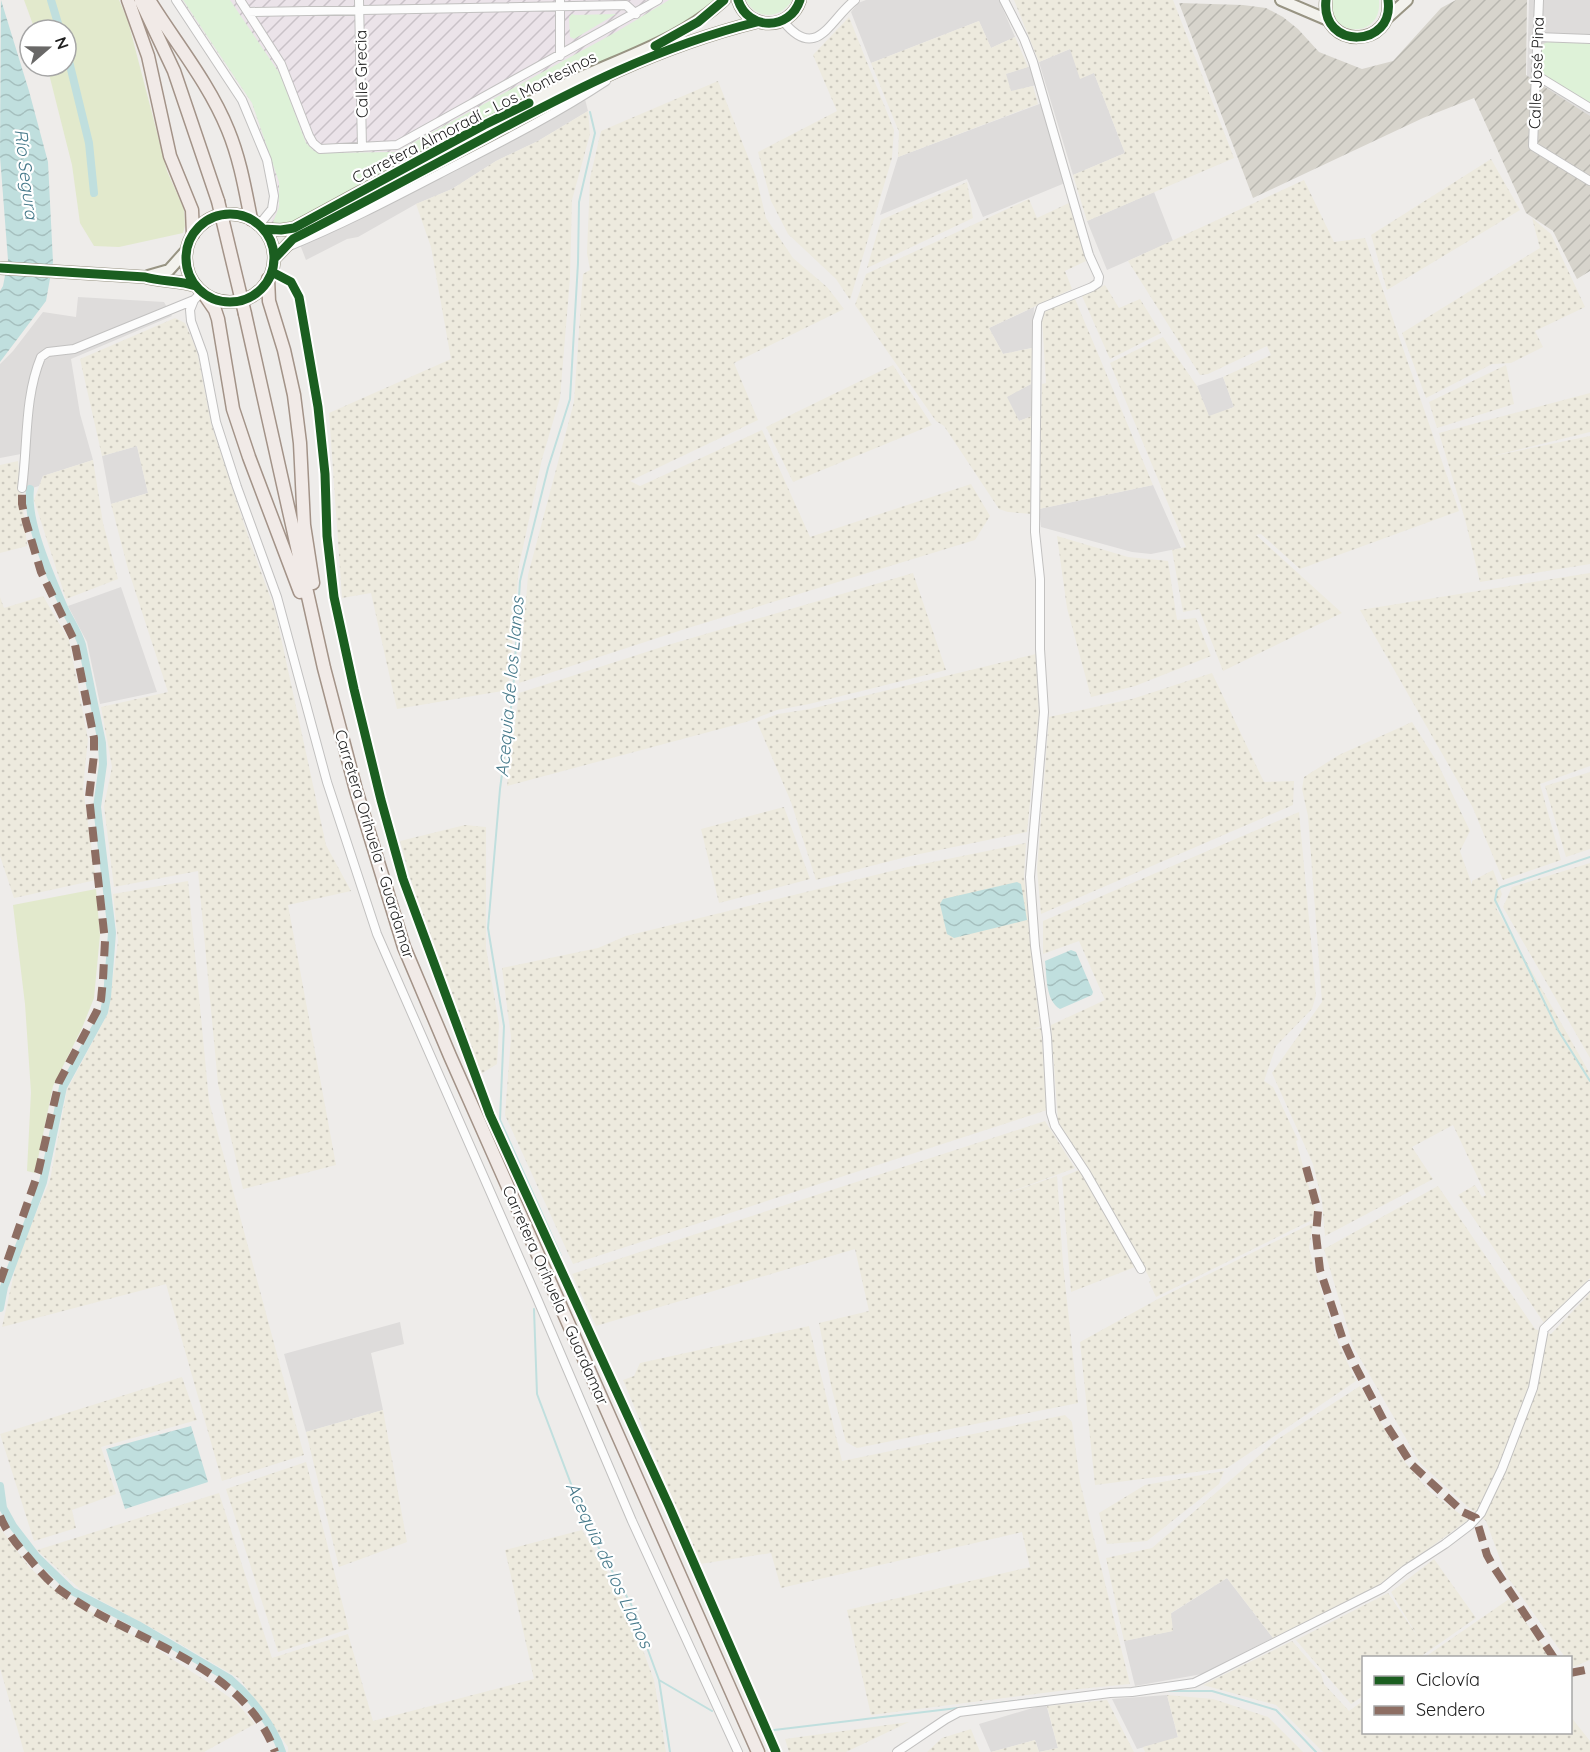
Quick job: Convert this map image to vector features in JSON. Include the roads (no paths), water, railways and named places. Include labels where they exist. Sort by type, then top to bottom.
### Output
[{"type":"main road","points":[[128,0],[148,56],[170,156],[192,210],[193,234],[187,251],[170,270],[145,277]]},
{"type":"main road","name":"Carretera Orihuela - Guardamar","points":[[140,0],[160,39],[180,88],[218,201],[324,668],[356,790],[404,947],[758,1752]]},
{"type":"main road","points":[[148,0],[205,85],[228,128],[258,225],[269,238],[274,259],[270,276],[269,301],[284,350],[294,395],[300,443],[304,525],[324,668]]},
{"type":"main road","name":"Carretera Almoradí - Los Montesinos","points":[[258,225],[281,230],[294,228],[484,125],[593,71],[666,41],[698,22],[724,0]]},
{"type":"main road","points":[[738,0],[743,11],[757,21]]},
{"type":"main road","points":[[783,21],[798,5],[809,0]]},
{"type":"main road","points":[[1281,0],[1328,20]]},
{"type":"main road","points":[[1326,0],[1325,10],[1328,20],[1337,31],[1358,38],[1375,33],[1386,18],[1407,0]]},
{"type":"main road","points":[[1386,18],[1388,0]]},
{"type":"main road","name":"Carretera Almoradí - Los Montesinos","points":[[274,259],[293,239],[616,70],[705,37],[757,21],[770,24],[783,21]]},
{"type":"main road","points":[[193,234],[209,219],[219,215],[230,214],[258,225]]},
{"type":"main road","points":[[187,251],[188,269],[199,293],[215,310],[218,319],[229,390],[241,433],[293,572],[324,668]]},
{"type":"main road","points":[[0,268],[145,277],[181,282],[199,293],[224,302],[244,300],[254,295],[270,276]]},
{"type":"street","points":[[176,0],[242,100],[267,160],[274,196],[272,209],[258,225]]},
{"type":"street","points":[[240,0],[281,64],[309,136],[313,144],[320,149],[397,146],[658,0]]},
{"type":"street","name":"Calle Grecia","points":[[359,0],[362,147]]},
{"type":"street","points":[[783,21],[802,37],[808,39],[820,37],[855,0]]},
{"type":"street","points":[[1004,0],[1024,39],[1033,63],[1089,255],[1099,277],[1098,283],[1092,287],[1041,308],[1037,321],[1035,532],[1040,579],[1040,649],[1044,712],[1030,877],[1035,946],[1047,1037],[1051,1113],[1054,1126],[1086,1173],[1141,1269]]},
{"type":"street","name":"Calle José Pina","points":[[1539,0],[1533,146],[1590,181]]},
{"type":"street","points":[[248,12],[560,3],[626,5],[636,14]]},
{"type":"street","points":[[560,3],[560,56]]},
{"type":"street","points":[[1538,37],[1590,39]]},
{"type":"street","points":[[1536,75],[1590,108]]},
{"type":"street","points":[[270,276],[291,282],[299,297],[318,406],[325,474],[327,536],[334,597],[354,689],[403,879],[490,1115],[665,1496],[776,1752]]},
{"type":"street","points":[[22,488],[26,460],[29,397],[41,357],[48,352],[74,349],[199,293]]},
{"type":"street","points":[[199,293],[190,310],[191,321],[203,354],[216,422],[277,597],[327,782],[376,934],[541,1306],[632,1521],[738,1752]]},
{"type":"street","points":[[897,1752],[946,1719],[974,1709],[1194,1683],[1383,1588],[1405,1570],[1453,1538],[1476,1518],[1486,1504],[1533,1388],[1544,1329],[1590,1285]]},
{"type":"water","name":"Río Segura","points":[[1,0],[18,55],[18,78],[25,78],[48,162],[53,262],[46,301],[0,362],[0,291],[8,260],[0,156]]},
{"type":"water","points":[[1017,882],[1021,884],[1027,920],[954,938],[947,934],[940,904],[943,899]]},
{"type":"water","points":[[1071,950],[1076,952],[1093,992],[1092,995],[1060,1009],[1049,994],[1045,961]]},
{"type":"water","points":[[191,1426],[208,1482],[125,1509],[106,1449]]},
{"type":"waterway","points":[[51,0],[56,18]]},
{"type":"waterway","points":[[73,78],[89,143],[94,193]]},
{"type":"waterway","name":"Acequia de los Llanos","points":[[561,1256],[500,1120],[504,1026],[488,928],[500,789],[513,692],[520,581],[548,468],[570,399],[579,202],[595,133],[590,112]]},
{"type":"waterway","points":[[0,1308],[4,1287],[43,1182],[63,1087],[104,1012],[112,933],[97,807],[103,764],[102,743],[82,645],[62,603],[40,546],[31,516],[30,489]]},
{"type":"waterway","points":[[1590,857],[1501,887],[1497,890],[1495,900],[1558,1030],[1590,1081]]},
{"type":"waterway","name":"Acequia de los Llanos","points":[[534,1309],[537,1394],[588,1529],[631,1604],[659,1680],[670,1752]]},
{"type":"waterway","points":[[0,1486],[3,1508],[13,1526],[36,1556],[72,1591],[138,1625],[230,1679],[260,1712],[282,1752]]},
{"type":"waterway","points":[[659,1680],[712,1711]]},
{"type":"waterway","points":[[1167,1691],[1212,1691],[1276,1710],[1316,1752]]},
{"type":"waterway","points":[[774,1730],[1066,1695]]}]
